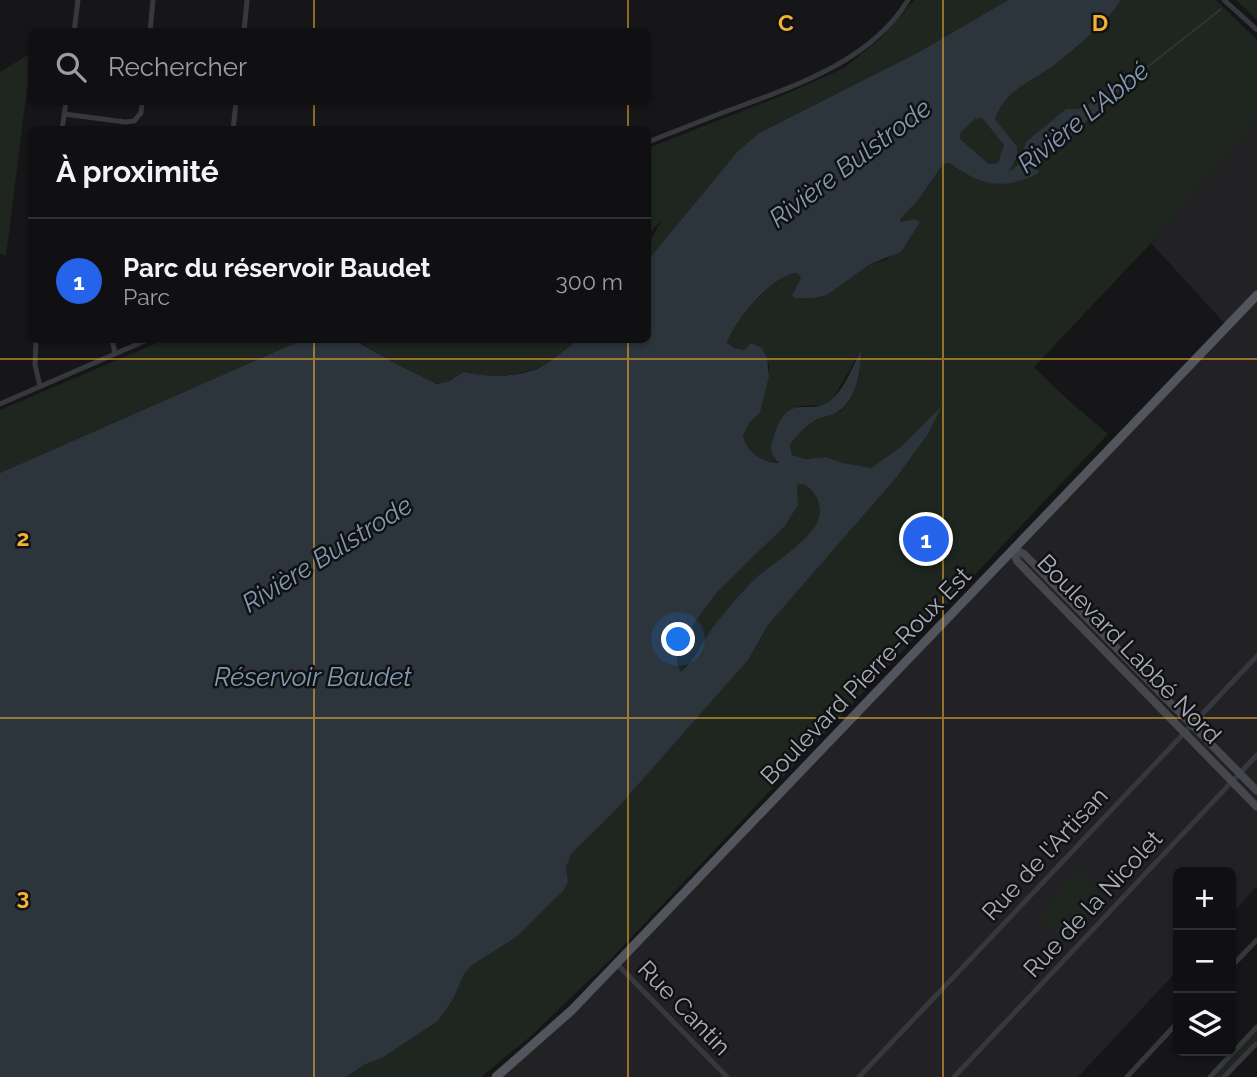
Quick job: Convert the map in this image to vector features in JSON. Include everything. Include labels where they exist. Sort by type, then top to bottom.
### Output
[{"type":"main road","name":"Boulevard Pierre-Roux Est","points":[[496,1077],[572,1010],[617,964],[1257,295]]},
{"type":"main road","name":"Boulevard Labbé Nord","points":[[1014,550],[1024,554],[1257,791]]},
{"type":"main road","name":"Boulevard Labbé Nord","points":[[1014,550],[1017,561],[1257,807]]},
{"type":"street","points":[[75,28],[78,0]]},
{"type":"street","points":[[150,28],[153,0]]},
{"type":"street","points":[[244,28],[247,0]]},
{"type":"street","points":[[651,141],[820,74],[860,49],[891,22],[908,0]]},
{"type":"street","points":[[1224,0],[1257,30]]},
{"type":"street","points":[[62,126],[66,105]]},
{"type":"street","points":[[64,114],[134,121],[141,113],[142,105]]},
{"type":"street","points":[[233,126],[236,105]]},
{"type":"street","points":[[36,343],[34,366],[40,386]]},
{"type":"street","points":[[113,343],[115,353]]},
{"type":"street","points":[[0,404],[140,343]]},
{"type":"street","name":"Rue de l'Artisan","points":[[859,1077],[1257,656]]},
{"type":"street","name":"Rue de la Nicolet","points":[[954,1077],[1257,755]]},
{"type":"street","points":[[1236,962],[1257,940]]},
{"type":"street","name":"Rue Cantin","points":[[617,964],[727,1077]]},
{"type":"street","points":[[1210,1077],[1257,1027]]},
{"type":"street","points":[[1127,1077],[1173,1028]]},
{"type":"street","points":[[1224,1077],[1257,1042]]},
{"type":"shaded area","points":[[914,0],[1008,0],[919,52],[759,133],[737,152],[651,256],[651,241],[661,220],[651,232],[651,147],[786,94],[844,68],[882,37]]},
{"type":"shaded area","points":[[1121,0],[1216,0],[1257,40],[1257,120],[1151,243],[1034,367],[1108,434],[607,963],[532,1035],[481,1077],[346,1077],[366,1064],[382,1058],[438,1021],[464,974],[472,965],[515,938],[568,881],[566,868],[571,854],[614,812],[748,660],[768,625],[896,478],[928,434],[940,409],[902,446],[871,468],[825,457],[805,459],[792,455],[790,445],[803,430],[818,419],[839,412],[850,401],[859,376],[860,352],[834,397],[824,405],[798,406],[780,462],[767,461],[757,456],[748,447],[743,436],[749,423],[760,413],[769,377],[769,363],[727,343],[738,323],[766,290],[787,276],[797,273],[802,278],[792,295],[827,295],[870,264],[888,259],[915,219],[900,222],[899,219],[919,199],[943,164],[948,163],[972,177],[992,183],[1014,181],[1039,172],[1036,167],[1045,153],[1060,145],[1127,83],[1079,109],[1028,160],[1028,164],[1022,162],[1008,172],[1017,156],[995,119],[1011,94],[1078,46]]},
{"type":"shaded area","points":[[1236,0],[1257,0],[1257,20]]},
{"type":"shaded area","points":[[28,55],[28,77],[6,256],[0,254],[0,72]]},
{"type":"shaded area","points":[[982,118],[1004,145],[999,163],[989,164],[960,139],[960,133],[975,119]]},
{"type":"shaded area","points":[[1257,119],[1257,886],[1236,909],[1236,867],[1173,867],[1173,975],[1078,1077],[496,1077],[572,1010],[1227,326],[1151,243]]},
{"type":"shaded area","points":[[157,343],[295,343],[0,473],[0,410]]},
{"type":"shaded area","points":[[361,343],[574,343],[554,359],[533,370],[503,375],[464,372],[449,381],[439,383],[409,372]]},
{"type":"shaded area","points":[[803,484],[812,491],[819,504],[818,520],[814,527],[792,550],[748,585],[681,672],[677,664],[678,652],[695,622],[718,591],[785,526],[798,505],[797,485]]},
{"type":"shaded area","points":[[1083,865],[1088,867],[1085,878],[1106,903],[1066,945],[1040,914]]},
{"type":"shaded area","points":[[1257,1031],[1257,1039],[1221,1077],[1213,1077],[1236,1056]]},
{"type":"water","name":"Réservoir Baudet","points":[[1008,0],[1121,0],[1088,37],[1058,62],[1017,89],[999,109],[995,119],[1017,147],[1017,156],[1009,172],[1022,162],[1028,163],[1023,153],[1026,142],[1066,109],[1079,109],[1132,79],[1060,146],[1045,153],[1036,167],[1039,172],[1037,174],[1012,183],[991,183],[981,181],[949,163],[943,164],[919,199],[900,219],[900,222],[915,219],[920,222],[901,252],[870,264],[827,295],[814,298],[794,298],[792,295],[801,278],[797,273],[787,276],[756,300],[731,333],[727,343],[734,348],[744,350],[751,343],[762,348],[767,358],[769,377],[760,413],[749,423],[743,436],[752,452],[766,461],[779,463],[771,446],[785,413],[800,407],[816,407],[833,398],[845,382],[861,350],[859,375],[850,399],[837,413],[818,419],[803,430],[790,445],[792,455],[805,459],[825,457],[871,468],[902,446],[942,406],[928,434],[896,478],[768,625],[748,660],[614,812],[571,854],[566,868],[568,881],[563,891],[515,938],[472,965],[464,974],[453,999],[438,1021],[382,1058],[366,1064],[346,1077],[0,1077],[0,473],[295,343],[359,343],[437,384],[449,381],[464,372],[495,376],[537,369],[574,343],[651,343],[651,256],[737,152],[759,133],[919,52]],"holes":[[[982,118],[1004,145],[998,163],[989,164],[960,139],[960,133],[975,119]],[[797,485],[808,487],[819,504],[818,520],[814,527],[800,543],[747,587],[719,619],[681,672],[677,664],[678,652],[695,622],[718,591],[785,526],[798,505]]]},
{"type":"waterway","name":"Rivière L'Abbé","points":[[1131,80],[1221,9]]},
{"type":"place","name":"Parc du réservoir Baudet","points":[[926,539]]},
{"type":"water label","name":"Rivière Bulstrode","points":[[850,163]]},
{"type":"water label","name":"Rivière Bulstrode","points":[[327,554]]}]
